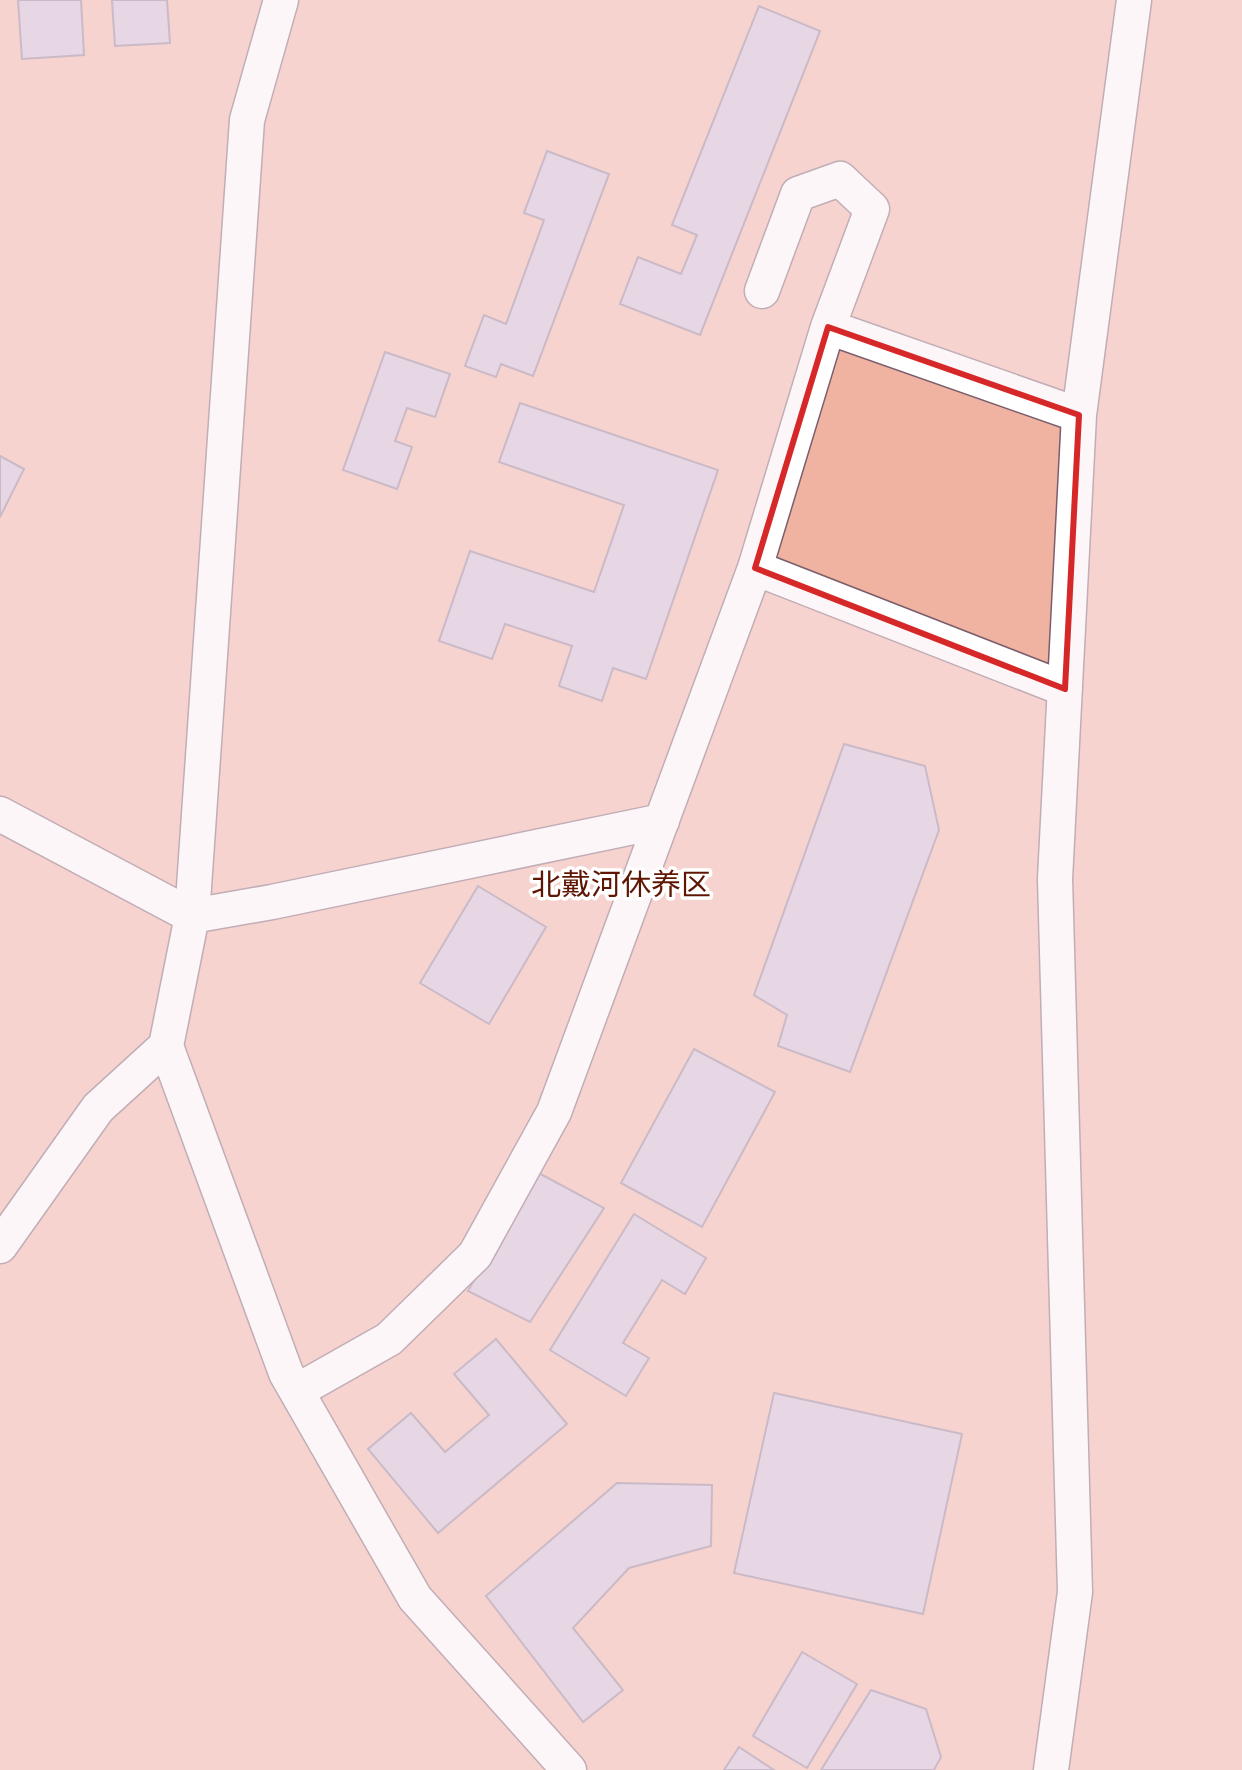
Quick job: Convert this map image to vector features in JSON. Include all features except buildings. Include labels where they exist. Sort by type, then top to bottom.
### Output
[{"type":"street","points":[[281,0],[247,120],[192,916],[166,1046],[286,1373],[415,1598],[569,1770]]},
{"type":"street","points":[[1051,1770],[1075,1592],[1055,879],[1079,415],[1134,0]]},
{"type":"street","points":[[297,1391],[389,1339],[475,1255],[554,1112],[755,568],[828,327],[872,209],[840,179],[798,194],[762,291]]},
{"type":"street","points":[[828,327],[1079,415]]},
{"type":"street","points":[[755,568],[1065,689]]},
{"type":"street","points":[[0,814],[192,916],[662,821]]},
{"type":"street","points":[[0,1246],[98,1108],[166,1046]]},
{"type":"highlighted area","points":[[828,327],[1079,415],[1065,689],[755,568]]},
{"type":"green space","name":"北戴河休养区","points":[[0,0],[1242,0],[1242,1770],[0,1770]]}]
